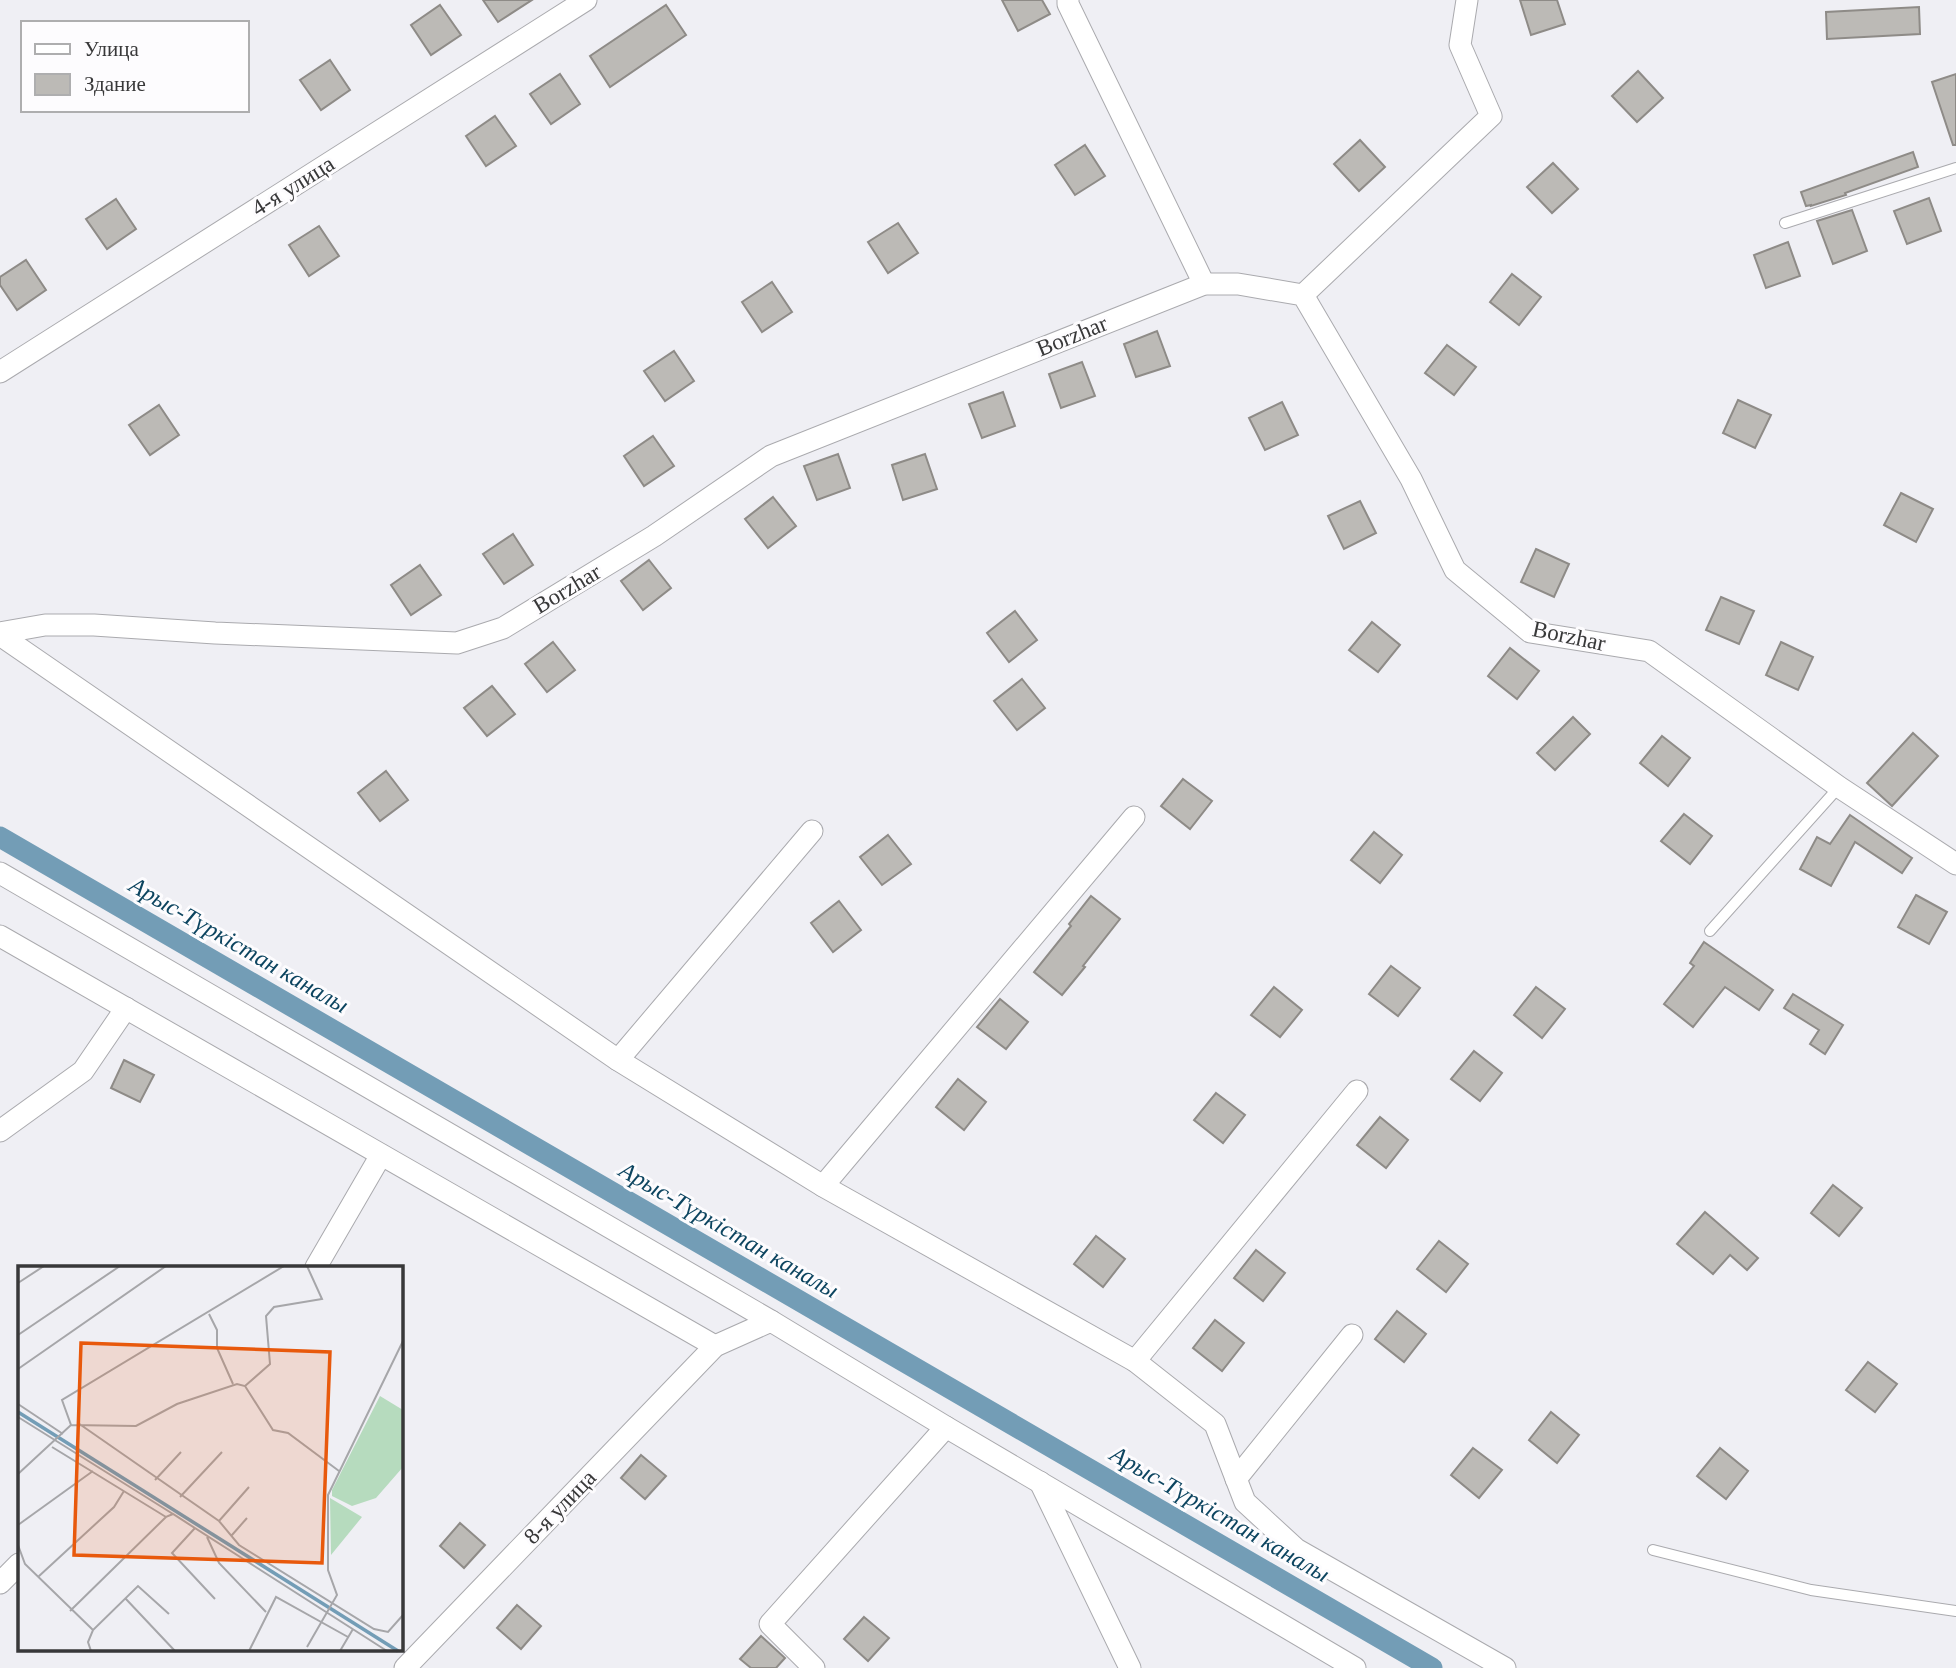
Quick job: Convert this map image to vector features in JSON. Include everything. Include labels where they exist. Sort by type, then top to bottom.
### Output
[{"type":"street","name":"4-я улица","points":[[0,372],[586,0]]},
{"type":"street","points":[[1068,0],[1204,284]]},
{"type":"street","points":[[1303,295],[1491,116],[1460,45],[1467,0]]},
{"type":"street","name":"Borzhar","points":[[0,634],[45,625],[94,625],[457,643],[503,628],[654,537],[771,456],[1204,284],[1238,284],[1303,295],[1411,479],[1455,570],[1530,632],[1649,651],[1839,787],[1956,864]]},
{"type":"street","points":[[0,634],[618,1060],[823,1186],[1135,1361],[1215,1424],[1245,1502],[1296,1549],[1505,1668]]},
{"type":"street","points":[[823,1186],[1134,817]]},
{"type":"street","points":[[618,1060],[812,831]]},
{"type":"street","points":[[0,873],[771,1321],[1355,1668]]},
{"type":"street","points":[[0,936],[715,1346],[771,1321]]},
{"type":"street","points":[[0,1131],[83,1071],[126,1008]]},
{"type":"street","points":[[1135,1361],[1357,1091]]},
{"type":"street","points":[[317,1266],[381,1155]]},
{"type":"street","points":[[1236,1479],[1352,1335]]},
{"type":"street","name":"8-я улица","points":[[405,1668],[715,1346]]},
{"type":"street","points":[[814,1668],[769,1624],[946,1427]]},
{"type":"street","points":[[1040,1482],[1130,1668]]},
{"type":"street","points":[[0,1583],[18,1565]]},
{"type":"lane","points":[[1785,223],[1956,168]]},
{"type":"lane","points":[[1710,931],[1839,787]]},
{"type":"lane","points":[[1653,1550],[1811,1590],[1956,1611]]},
{"type":"building","points":[[483,0],[532,0],[498,22]]},
{"type":"building","points":[[1002,0],[1042,0],[1050,14],[1018,31]]},
{"type":"building","points":[[1520,0],[1557,0],[1565,24],[1531,35]]},
{"type":"building","points":[[440,5],[461,35],[431,55],[411,25]]},
{"type":"building","points":[[666,5],[686,35],[610,87],[590,56]]},
{"type":"building","points":[[1919,7],[1920,34],[1827,39],[1826,12]]},
{"type":"building","points":[[330,60],[350,90],[321,110],[300,80]]},
{"type":"building","points":[[1638,71],[1663,98],[1637,122],[1612,96]]},
{"type":"building","points":[[560,74],[580,104],[551,124],[530,94]]},
{"type":"building","points":[[1956,74],[1956,145],[1953,145],[1932,82]]},
{"type":"building","points":[[495,116],[516,146],[486,166],[466,136]]},
{"type":"building","points":[[1360,140],[1385,167],[1359,191],[1334,164]]},
{"type":"building","points":[[1085,145],[1105,176],[1075,195],[1055,165]]},
{"type":"building","points":[[1913,152],[1918,167],[1845,193],[1846,195],[1806,206],[1801,192]]},
{"type":"building","points":[[1553,163],[1578,189],[1552,213],[1527,187]]},
{"type":"building","points":[[1929,198],[1941,231],[1907,244],[1894,211]]},
{"type":"building","points":[[116,199],[136,229],[107,249],[86,219]]},
{"type":"building","points":[[1852,210],[1867,251],[1833,264],[1817,221]]},
{"type":"building","points":[[898,223],[918,253],[888,273],[868,242]]},
{"type":"building","points":[[319,226],[339,256],[309,276],[289,245]]},
{"type":"building","points":[[1788,242],[1800,276],[1766,288],[1754,255]]},
{"type":"building","points":[[26,260],[46,290],[17,310],[0,285],[0,277]]},
{"type":"building","points":[[1512,274],[1541,297],[1519,325],[1490,302]]},
{"type":"building","points":[[772,282],[792,312],[762,332],[742,302]]},
{"type":"building","points":[[1157,331],[1170,366],[1136,377],[1124,344]]},
{"type":"building","points":[[1447,345],[1476,367],[1454,395],[1425,373]]},
{"type":"building","points":[[674,351],[694,381],[665,401],[644,371]]},
{"type":"building","points":[[1082,362],[1095,396],[1061,408],[1049,374]]},
{"type":"building","points":[[1003,392],[1015,426],[982,438],[969,404]]},
{"type":"building","points":[[1738,400],[1771,415],[1755,448],[1723,433]]},
{"type":"building","points":[[1282,402],[1298,435],[1265,450],[1249,418]]},
{"type":"building","points":[[159,405],[179,435],[150,455],[129,425]]},
{"type":"building","points":[[653,436],[674,466],[644,486],[624,456]]},
{"type":"building","points":[[838,454],[850,488],[817,500],[804,466]]},
{"type":"building","points":[[925,454],[937,489],[903,500],[892,465]]},
{"type":"building","points":[[1901,493],[1933,509],[1916,542],[1884,525]]},
{"type":"building","points":[[773,497],[796,526],[768,548],[745,519]]},
{"type":"building","points":[[1360,501],[1376,533],[1344,549],[1328,516]]},
{"type":"building","points":[[513,534],[533,565],[504,584],[483,554]]},
{"type":"building","points":[[1536,549],[1569,564],[1554,597],[1521,582]]},
{"type":"building","points":[[649,560],[671,588],[643,610],[621,581]]},
{"type":"building","points":[[420,565],[441,595],[411,615],[391,585]]},
{"type":"building","points":[[1721,597],[1754,611],[1739,644],[1706,630]]},
{"type":"building","points":[[1015,611],[1037,640],[1009,662],[987,633]]},
{"type":"building","points":[[1372,622],[1400,645],[1378,672],[1349,650]]},
{"type":"building","points":[[553,642],[575,670],[547,692],[525,664]]},
{"type":"building","points":[[1781,642],[1813,657],[1798,690],[1766,675]]},
{"type":"building","points":[[1510,648],[1539,671],[1517,699],[1488,676]]},
{"type":"building","points":[[1022,679],[1045,708],[1017,730],[994,701]]},
{"type":"building","points":[[492,686],[515,714],[487,736],[464,708]]},
{"type":"building","points":[[1573,717],[1590,734],[1555,770],[1537,753]]},
{"type":"building","points":[[1913,733],[1938,756],[1892,806],[1867,783]]},
{"type":"building","points":[[1662,736],[1690,758],[1668,786],[1640,763]]},
{"type":"building","points":[[386,771],[408,800],[380,821],[358,793]]},
{"type":"building","points":[[1183,779],[1212,801],[1190,829],[1161,806]]},
{"type":"building","points":[[1684,814],[1712,836],[1690,864],[1661,841]]},
{"type":"building","points":[[1850,815],[1912,858],[1902,873],[1855,842],[1831,886],[1800,869],[1817,837],[1830,844]]},
{"type":"building","points":[[1374,832],[1402,855],[1380,883],[1351,860]]},
{"type":"building","points":[[888,835],[911,864],[882,885],[860,857]]},
{"type":"building","points":[[1916,895],[1947,912],[1929,944],[1898,927]]},
{"type":"building","points":[[1091,896],[1120,919],[1062,995],[1034,972]]},
{"type":"building","points":[[839,901],[861,930],[833,952],[811,923]]},
{"type":"building","points":[[1704,942],[1773,990],[1759,1010],[1725,987],[1693,1027],[1664,1004],[1694,966],[1690,963]]},
{"type":"building","points":[[1391,966],[1420,988],[1398,1016],[1369,994]]},
{"type":"building","points":[[1274,987],[1302,1010],[1280,1037],[1251,1015]]},
{"type":"building","points":[[1536,987],[1565,1009],[1542,1038],[1514,1015]]},
{"type":"building","points":[[1793,994],[1843,1025],[1825,1054],[1810,1044],[1819,1030],[1784,1008]]},
{"type":"building","points":[[1000,999],[1028,1022],[1006,1049],[977,1027]]},
{"type":"building","points":[[1474,1051],[1502,1073],[1480,1101],[1451,1079]]},
{"type":"building","points":[[124,1060],[154,1075],[140,1102],[111,1088]]},
{"type":"building","points":[[958,1079],[986,1102],[964,1130],[936,1107]]},
{"type":"building","points":[[1216,1093],[1245,1115],[1223,1143],[1194,1120]]},
{"type":"building","points":[[1380,1117],[1408,1140],[1386,1168],[1357,1145]]},
{"type":"building","points":[[1833,1185],[1862,1208],[1839,1236],[1811,1213]]},
{"type":"building","points":[[1705,1212],[1758,1258],[1747,1270],[1730,1255],[1713,1274],[1677,1244]]},
{"type":"building","points":[[1096,1236],[1125,1259],[1103,1287],[1074,1264]]},
{"type":"building","points":[[1439,1241],[1468,1264],[1446,1292],[1417,1269]]},
{"type":"building","points":[[1256,1250],[1285,1273],[1263,1301],[1234,1278]]},
{"type":"building","points":[[1397,1311],[1426,1334],[1404,1362],[1375,1339]]},
{"type":"building","points":[[1215,1320],[1244,1343],[1222,1371],[1193,1348]]},
{"type":"building","points":[[1868,1362],[1897,1384],[1875,1412],[1846,1390]]},
{"type":"building","points":[[1551,1412],[1579,1435],[1557,1463],[1529,1440]]},
{"type":"building","points":[[1473,1448],[1502,1470],[1479,1498],[1451,1475]]},
{"type":"building","points":[[1720,1448],[1748,1471],[1726,1499],[1697,1476]]},
{"type":"building","points":[[641,1455],[666,1476],[645,1499],[621,1478]]},
{"type":"building","points":[[460,1523],[485,1545],[464,1568],[440,1546]]},
{"type":"building","points":[[517,1605],[541,1626],[521,1649],[497,1628]]},
{"type":"building","points":[[864,1617],[889,1638],[868,1661],[844,1639]]},
{"type":"building","points":[[761,1636],[785,1658],[776,1668],[751,1668],[740,1659]]},
{"type":"waterway","name":"Арыс-Түркістан каналы","points":[[0,837],[1432,1668]]}]
